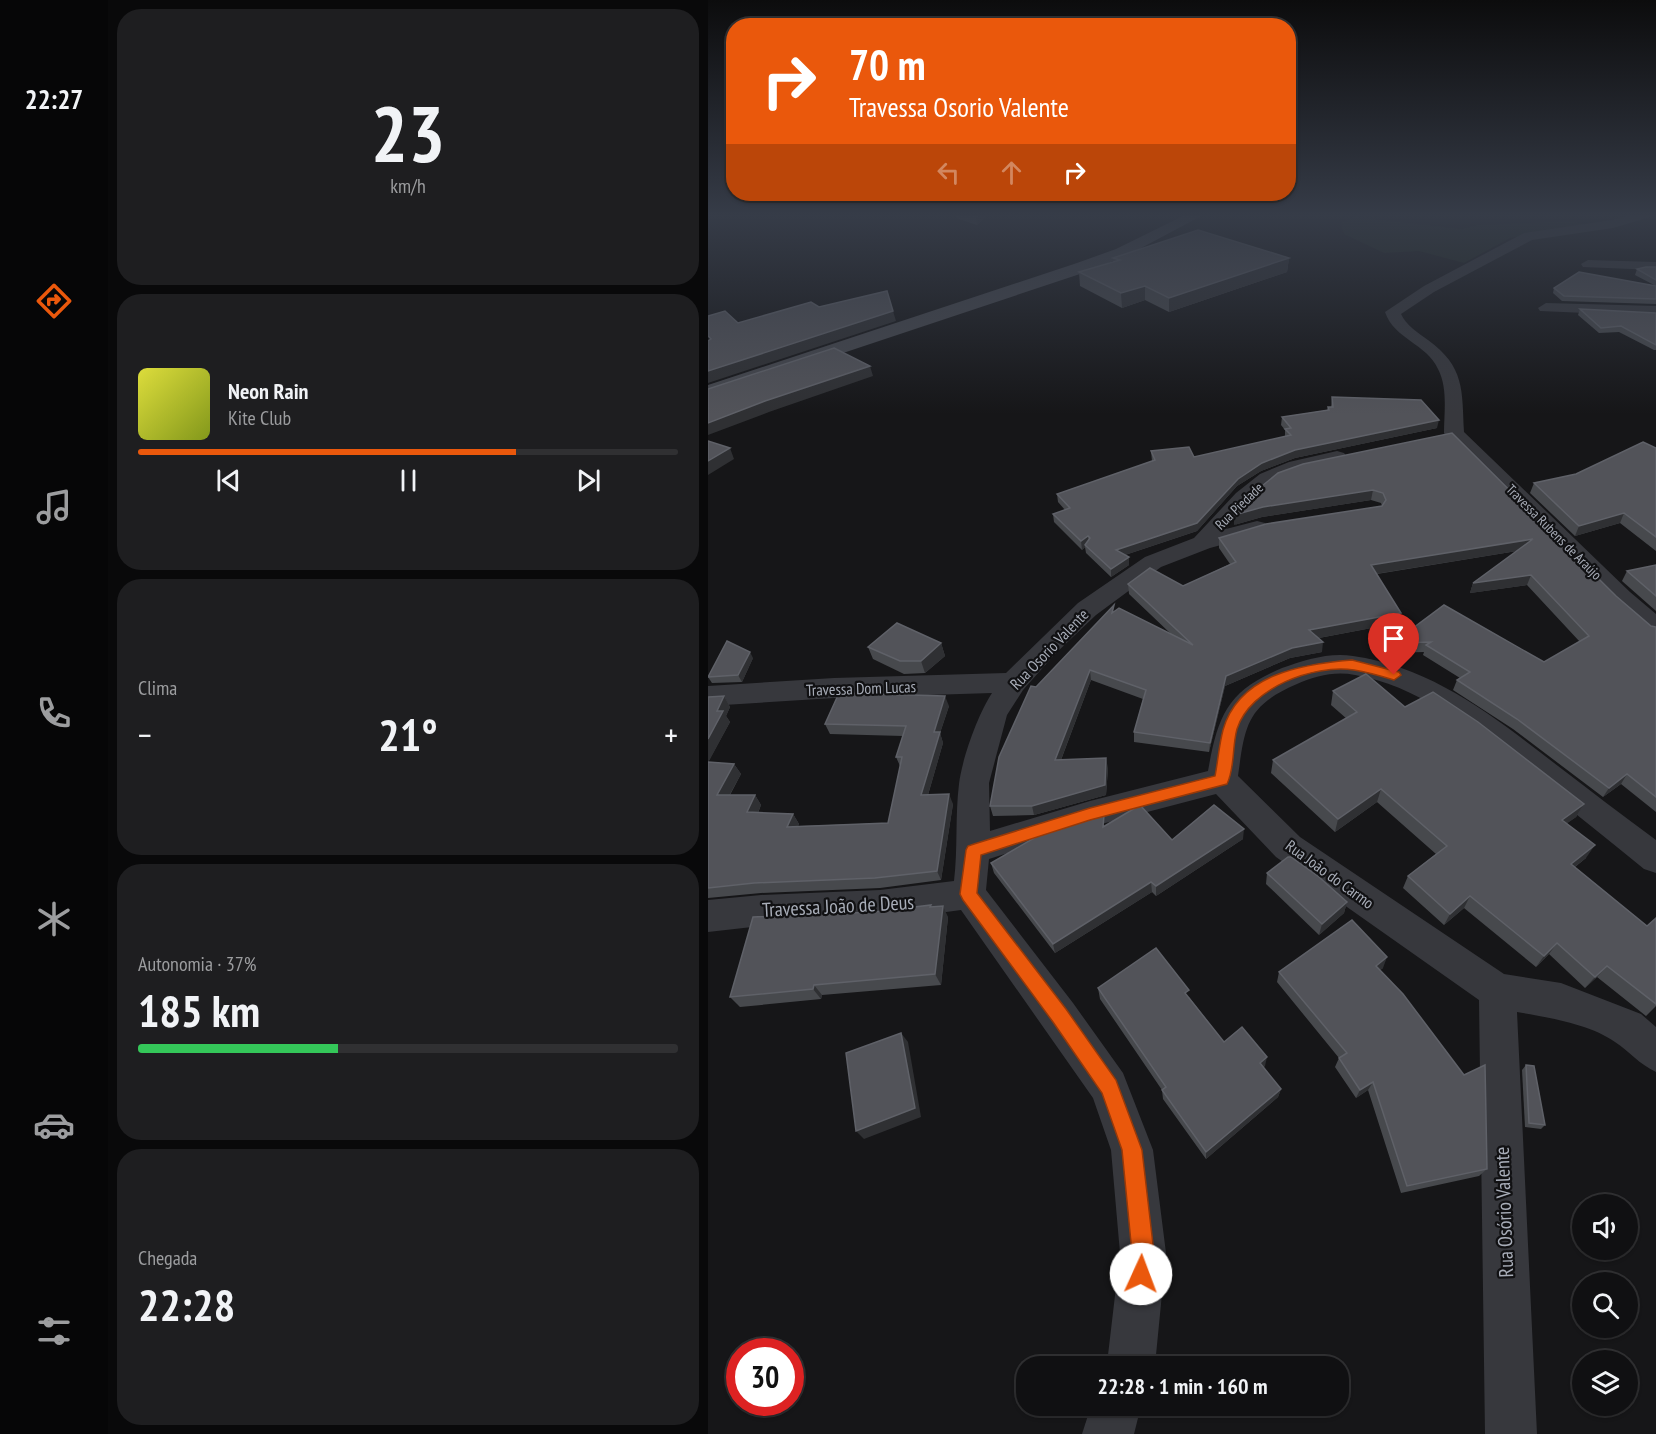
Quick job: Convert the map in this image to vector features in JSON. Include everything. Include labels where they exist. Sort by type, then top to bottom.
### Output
[{"type":"main road","points":[[708,392],[1041,281]]},
{"type":"street","points":[[1431,437],[1454,433],[1453,394],[1447,367],[1439,356],[1398,324],[1393,312],[1445,281]]},
{"type":"street","points":[[1546,308],[1656,311]]},
{"type":"street","name":"Travessa Rubens de Araújo","points":[[1454,433],[1621,598],[1656,628]]},
{"type":"street","name":"Rua Piedade","points":[[1202,543],[1247,493],[1269,477],[1295,466],[1361,452]]},
{"type":"street","name":"Rua Osorio Valente","points":[[969,894],[974,850],[974,783],[993,714],[1013,683],[1087,609],[1153,562],[1202,543],[1285,522]]},
{"type":"street","points":[[974,850],[1090,814],[1221,780],[1230,729],[1244,703],[1256,691],[1272,682],[1310,668],[1352,665],[1394,675],[1425,688],[1503,740],[1656,859]]},
{"type":"street","name":"Travessa Dom Lucas","points":[[708,696],[834,688],[1013,683]]},
{"type":"street","name":"Rua João do Carmo","points":[[1221,780],[1288,847],[1497,991]]},
{"type":"street","points":[[969,894],[1060,1016],[1109,1087],[1132,1150],[1143,1253],[1132,1356]]},
{"type":"street","name":"Travessa João de Deus","points":[[708,916],[743,910],[851,908],[921,902],[969,894]]},
{"type":"street","points":[[1497,991],[1561,1001],[1627,1027],[1656,1052]]},
{"type":"street","name":"Rua Osório Valente","points":[[1497,991],[1511,1434]]},
{"type":"street","points":[[1108,1434],[1113,1416]]},
{"type":"building","points":[[1097,281],[1220,281],[1169,298],[1145,286],[1121,293]]},
{"type":"building","points":[[1565,281],[1628,281],[1656,286],[1656,299],[1564,296],[1554,288]]},
{"type":"building","points":[[887,291],[893,311],[708,371],[708,341],[711,339],[708,336],[708,316],[725,311],[738,323],[811,302],[819,307]]},
{"type":"building","points":[[1580,309],[1656,313],[1656,345],[1621,326],[1601,328]]},
{"type":"building","points":[[834,348],[870,366],[765,401],[708,423],[708,389]]},
{"type":"building","points":[[1332,397],[1421,400],[1439,420],[1295,450],[1262,463],[1238,479],[1197,523],[1116,550],[1129,557],[1111,569],[1085,545],[1090,538],[1088,536],[1081,541],[1053,514],[1070,508],[1057,494],[1155,460],[1151,451],[1189,447],[1194,457],[1291,435],[1285,429],[1291,428],[1282,417],[1329,410],[1328,407],[1333,407]]},
{"type":"building","points":[[1452,433],[1616,596],[1651,626],[1656,627],[1656,797],[1627,774],[1609,788],[1517,719],[1457,680],[1470,672],[1426,645],[1431,642],[1393,643],[1444,605],[1544,662],[1589,636],[1531,575],[1473,583],[1533,539],[1371,565],[1401,613],[1309,630],[1323,642],[1292,648],[1226,676],[1210,743],[1134,732],[1146,690],[1090,670],[1055,760],[1106,758],[1105,785],[1032,806],[990,806],[999,757],[1031,686],[1036,687],[1114,605],[1112,613],[1119,608],[1193,645],[1128,584],[1150,568],[1183,586],[1236,562],[1219,538],[1266,524],[1382,506],[1386,500],[1383,493],[1373,490],[1263,507],[1234,515],[1257,490],[1278,473],[1303,464]]},
{"type":"building","points":[[708,441],[730,448],[708,461]]},
{"type":"building","points":[[1643,442],[1656,448],[1656,537],[1624,513],[1579,526],[1534,483],[1576,474]]},
{"type":"building","points":[[1656,565],[1656,596],[1627,571]]},
{"type":"building","points":[[897,623],[941,643],[921,661],[900,661],[868,647]]},
{"type":"building","points":[[727,641],[750,652],[738,675],[708,677]]},
{"type":"building","points":[[1366,674],[1405,707],[1433,692],[1478,722],[1584,804],[1562,820],[1595,845],[1571,864],[1647,926],[1656,918],[1656,1004],[1607,966],[1595,977],[1557,943],[1544,956],[1470,896],[1450,914],[1408,876],[1447,846],[1381,789],[1338,819],[1273,760],[1357,712],[1333,691]]},
{"type":"building","points":[[839,693],[945,696],[934,732],[940,732],[921,795],[949,794],[937,871],[875,878],[754,883],[708,888],[708,762],[734,764],[717,795],[755,795],[747,812],[793,814],[787,827],[888,823],[902,757],[896,757],[906,726],[825,724]]},
{"type":"building","points":[[724,696],[717,711],[723,711],[708,739],[708,697]]},
{"type":"building","points":[[1140,805],[1172,840],[1214,805],[1244,829],[1156,886],[1151,882],[1053,944],[991,863],[1041,834],[1104,815],[1103,827]]},
{"type":"building","points":[[1288,857],[1319,877],[1347,902],[1322,924],[1267,873]]},
{"type":"building","points":[[931,905],[930,907],[943,906],[935,974],[814,985],[813,989],[730,997],[753,917],[874,912]]},
{"type":"building","points":[[1352,920],[1387,957],[1376,966],[1403,994],[1464,1075],[1485,1065],[1487,1169],[1407,1186],[1373,1082],[1360,1090],[1339,1058],[1347,1053],[1279,972]]},
{"type":"building","points":[[1156,948],[1189,990],[1185,993],[1224,1042],[1242,1027],[1267,1057],[1260,1063],[1281,1089],[1206,1152],[1162,1090],[1166,1087],[1098,988]]},
{"type":"building","points":[[901,1033],[915,1108],[856,1131],[846,1053]]},
{"type":"building","points":[[1526,1065],[1534,1066],[1545,1125],[1529,1123]]},
{"type":"route","points":[[1141,1274],[1143,1253],[1132,1150],[1109,1087],[1060,1016],[969,894],[974,850],[1090,814],[1221,780],[1230,729],[1244,703],[1256,691],[1272,682],[1310,668],[1352,665],[1394,675]]}]
